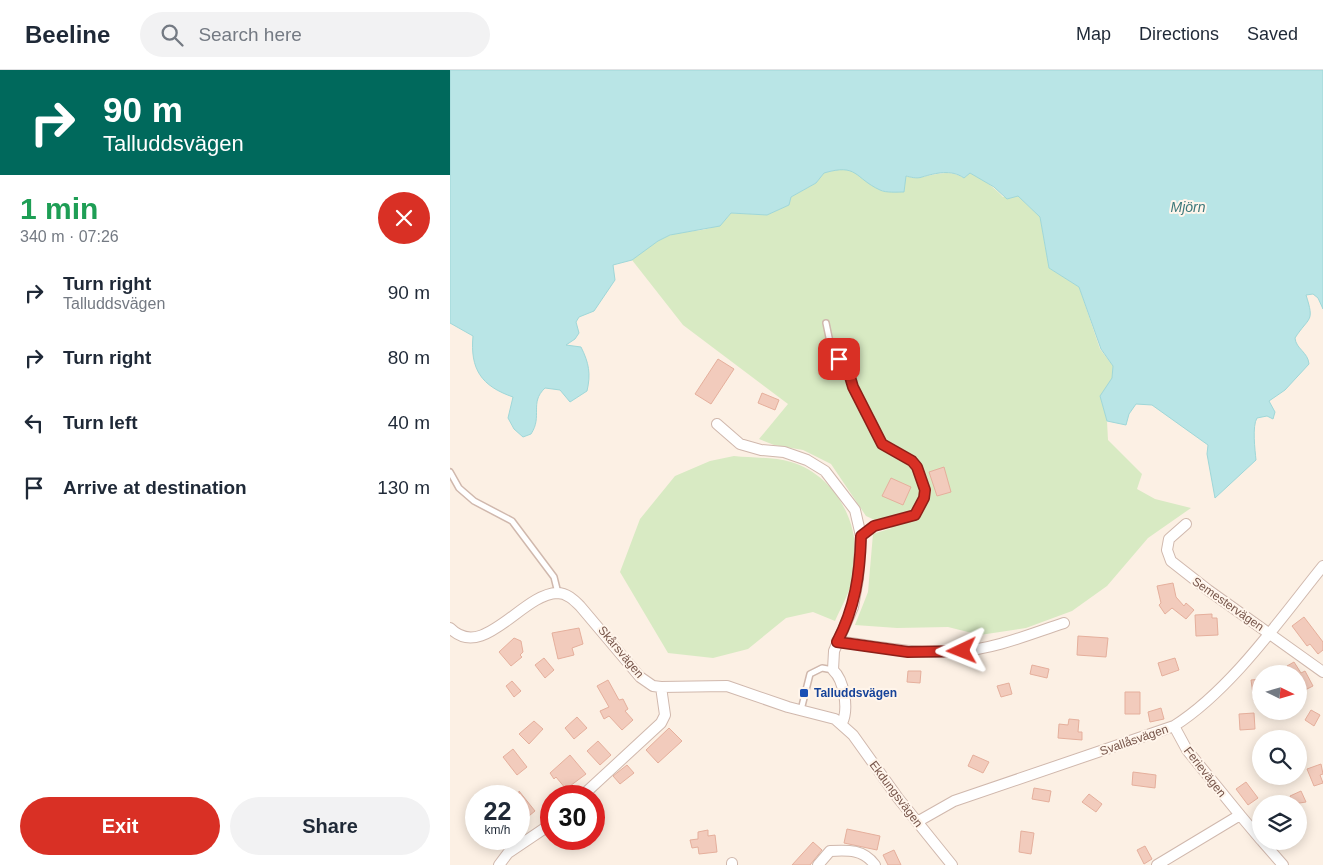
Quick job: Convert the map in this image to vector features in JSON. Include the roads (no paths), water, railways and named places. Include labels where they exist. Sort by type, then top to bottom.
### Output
[{"type":"street","points":[[594,785],[664,720],[661,688],[727,686],[801,710],[827,716],[842,723],[845,714],[844,699],[838,674],[833,670],[837,642],[853,607],[857,591],[861,536],[855,510],[826,471],[807,460],[784,452],[761,450],[740,444],[717,424]]},
{"type":"street","name":"Semestervägen","points":[[1186,524],[1169,539],[1167,550],[1171,561],[1208,590],[1323,672]]},
{"type":"street","name":"Svallåsvägen","points":[[917,822],[954,801],[1174,726],[1188,717],[1235,673],[1323,566]]},
{"type":"street","points":[[450,628],[463,638],[476,638],[541,599],[558,593]]},
{"type":"street","name":"Skårsvägen","points":[[558,593],[571,597],[580,606],[640,677],[653,686],[661,688]]},
{"type":"street","points":[[837,642],[908,652],[962,651],[1018,638],[1064,623]]},
{"type":"street","name":"Ekdungsvägen","points":[[842,723],[952,865]]},
{"type":"street","name":"Ferievägen","points":[[1174,726],[1187,750],[1252,829]]},
{"type":"street","points":[[1157,865],[1240,815]]},
{"type":"street","points":[[499,865],[508,853],[540,831]]},
{"type":"street","points":[[818,865],[830,851],[852,850],[868,856],[875,865]]},
{"type":"street","name":"Ferievägen","points":[[1270,850],[1282,865]]},
{"type":"lane","points":[[826,323],[831,347],[848,370],[853,387],[863,403],[876,435],[882,444],[912,461],[917,467],[925,490],[924,498],[915,515],[874,526],[861,536]]},
{"type":"lane","points":[[450,472],[459,488],[474,501],[512,521],[554,576],[558,593]]},
{"type":"lane","points":[[801,710],[810,674],[822,668],[833,670]]},
{"type":"water","name":"Mjörn","points":[[450,70],[1323,70],[1323,309],[1318,298],[1313,294],[1306,295],[1310,310],[1309,319],[1295,338],[1297,345],[1307,356],[1309,364],[1285,390],[1269,401],[1275,412],[1273,419],[1267,416],[1257,418],[1254,432],[1256,460],[1215,498],[1207,454],[1208,445],[1152,405],[1136,404],[1129,414],[1126,425],[1107,421],[1100,396],[1112,378],[1113,366],[1101,349],[1079,287],[1049,268],[1040,217],[1018,196],[1007,199],[994,187],[970,173],[964,178],[954,173],[938,173],[918,178],[906,176],[904,192],[885,192],[855,173],[835,170],[824,173],[816,183],[791,197],[789,205],[767,215],[731,213],[720,226],[670,235],[658,241],[632,260],[613,265],[615,280],[594,311],[579,317],[576,322],[579,333],[575,339],[566,345],[581,347],[584,353],[589,374],[587,391],[570,402],[560,390],[545,388],[538,399],[536,421],[531,434],[523,437],[514,429],[508,418],[513,397],[502,393],[485,382],[473,358],[473,336],[450,323]]},
{"type":"place","name":"Talluddsvägen","points":[[804,693]]}]
